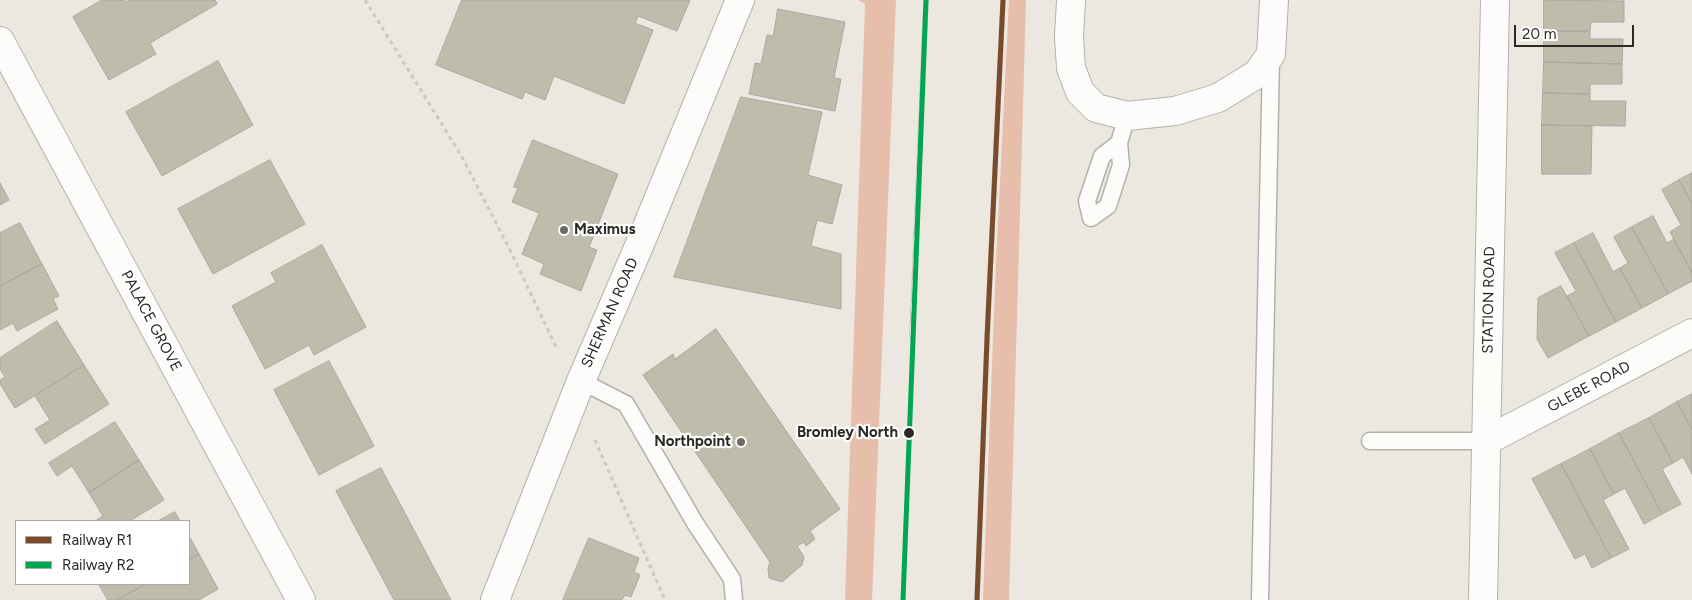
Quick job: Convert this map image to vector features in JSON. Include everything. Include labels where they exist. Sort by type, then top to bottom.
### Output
[{"type":"street","name":"SHERMAN ROAD","points":[[496,600],[579,387],[740,0]]},
{"type":"street","points":[[1071,0],[1069,37],[1071,68],[1080,92],[1096,108],[1127,116],[1175,111],[1218,98],[1257,74],[1271,54],[1274,0]]},
{"type":"street","name":"STATION ROAD","points":[[1483,600],[1494,0]]},
{"type":"street","name":"PALACE GROVE","points":[[0,41],[301,600]]},
{"type":"street","name":"GLEBE ROAD","points":[[1486,441],[1692,333]]},
{"type":"lane","points":[[1260,600],[1271,54]]},
{"type":"lane","points":[[1119,143],[1127,116]]},
{"type":"lane","points":[[579,387],[626,404],[695,523],[732,579],[734,600]]},
{"type":"lane","points":[[1370,441],[1486,441]]},
{"type":"path","points":[[365,0],[461,155],[579,387]]},
{"type":"path","points":[[567,417],[593,437],[665,600]]},
{"type":"shaded area","points":[[858,0],[896,0],[872,600],[845,600],[865,4]]},
{"type":"shaded area","points":[[1009,0],[1026,0],[1009,600],[983,600],[996,262]]},
{"type":"building","points":[[102,0],[124,0],[125,2],[129,0],[215,0],[217,4],[150,43],[156,54],[109,80],[73,17]]},
{"type":"building","points":[[462,0],[690,0],[677,31],[638,16],[635,23],[653,30],[624,104],[554,76],[545,100],[525,92],[522,99],[436,65]]},
{"type":"building","points":[[1544,0],[1624,1],[1624,22],[1591,22],[1590,31],[1544,31]]},
{"type":"building","points":[[778,9],[845,22],[834,78],[841,79],[835,111],[749,94],[755,63],[761,64],[767,35],[773,36]]},
{"type":"building","points":[[1544,31],[1590,31],[1590,39],[1623,39],[1622,64],[1544,62]]},
{"type":"building","points":[[218,61],[253,125],[162,176],[126,112]]},
{"type":"building","points":[[1544,62],[1622,64],[1622,84],[1590,84],[1590,94],[1543,93]]},
{"type":"building","points":[[1543,93],[1590,94],[1590,101],[1626,101],[1625,126],[1542,125]]},
{"type":"building","points":[[741,97],[822,112],[808,175],[842,185],[832,224],[817,220],[811,246],[841,254],[841,309],[674,277]]},
{"type":"building","points":[[1542,125],[1592,126],[1591,174],[1542,174]]},
{"type":"building","name":"Maximus","points":[[533,140],[618,174],[589,247],[597,250],[581,291],[540,274],[544,264],[522,254],[539,213],[512,202],[518,188],[514,187]]},
{"type":"building","points":[[270,160],[305,224],[213,274],[178,209]]},
{"type":"building","points":[[1692,173],[1692,204],[1679,180]]},
{"type":"building","points":[[1679,180],[1692,204],[1692,273],[1670,232],[1681,225],[1662,190]]},
{"type":"building","points":[[0,183],[9,200],[0,205]]},
{"type":"building","points":[[1653,216],[1667,243],[1674,239],[1692,273],[1692,281],[1668,294],[1632,227]]},
{"type":"building","points":[[20,223],[42,264],[0,286],[0,233]]},
{"type":"building","points":[[1632,227],[1668,294],[1642,308],[1620,268],[1628,263],[1614,237]]},
{"type":"building","points":[[1593,233],[1613,272],[1620,268],[1642,308],[1616,322],[1574,243]]},
{"type":"building","points":[[1574,243],[1616,322],[1589,336],[1567,296],[1576,291],[1555,253]]},
{"type":"building","points":[[322,245],[366,327],[314,355],[309,345],[265,369],[232,306],[276,282],[271,273]]},
{"type":"building","points":[[42,264],[59,296],[53,299],[58,309],[17,331],[13,323],[0,330],[0,286]]},
{"type":"building","points":[[1561,286],[1589,336],[1548,358],[1537,339],[1538,298]]},
{"type":"building","points":[[57,321],[84,365],[15,408],[0,384],[0,380],[5,377],[0,369],[0,358]]},
{"type":"building","name":"Northpoint","points":[[716,329],[840,509],[810,531],[815,539],[806,546],[804,542],[797,546],[804,557],[802,565],[782,582],[769,578],[768,568],[770,562],[643,375],[673,354],[675,359]]},
{"type":"building","points":[[329,361],[374,446],[319,475],[274,390]]},
{"type":"building","points":[[84,365],[109,404],[45,444],[35,429],[50,420],[35,396]]},
{"type":"building","points":[[1692,394],[1692,430],[1677,402]]},
{"type":"building","points":[[1677,402],[1692,430],[1692,474],[1683,457],[1673,463],[1649,418]]},
{"type":"building","points":[[1649,418],[1673,463],[1662,469],[1681,504],[1662,514],[1619,433]]},
{"type":"building","points":[[115,422],[139,460],[89,493],[72,466],[57,476],[49,463]]},
{"type":"building","points":[[1619,433],[1662,514],[1644,524],[1625,488],[1614,494],[1590,449]]},
{"type":"building","points":[[1590,449],[1614,494],[1603,500],[1629,549],[1611,558],[1561,464]]},
{"type":"building","points":[[139,460],[164,500],[132,520],[97,520],[103,516],[89,493]]},
{"type":"building","points":[[1561,464],[1611,558],[1592,568],[1585,554],[1575,559],[1532,479]]},
{"type":"building","points":[[381,468],[451,600],[394,600],[336,491]]},
{"type":"building","points":[[175,512],[179,520],[160,520]]},
{"type":"building","points":[[190,538],[199,554],[190,559]]},
{"type":"building","points":[[589,538],[639,558],[634,572],[640,575],[631,597],[625,595],[622,600],[563,600]]},
{"type":"building","points":[[199,554],[218,589],[199,600],[117,600],[144,585],[190,585],[190,559]]},
{"type":"building","points":[[100,585],[144,585],[117,600],[108,600]]},
{"type":"railway","points":[[912,335],[926,0]]},
{"type":"railway","points":[[977,600],[1003,0]]},
{"type":"rail line","name":"R2","points":[[903,600],[926,0]]},
{"type":"rail line","name":"R1","points":[[977,600],[1003,0]]},
{"type":"place","name":"Maximus","points":[[564,230]]},
{"type":"place","name":"Bromley North","points":[[909,433]]},
{"type":"place","name":"Northpoint","points":[[741,442]]}]
